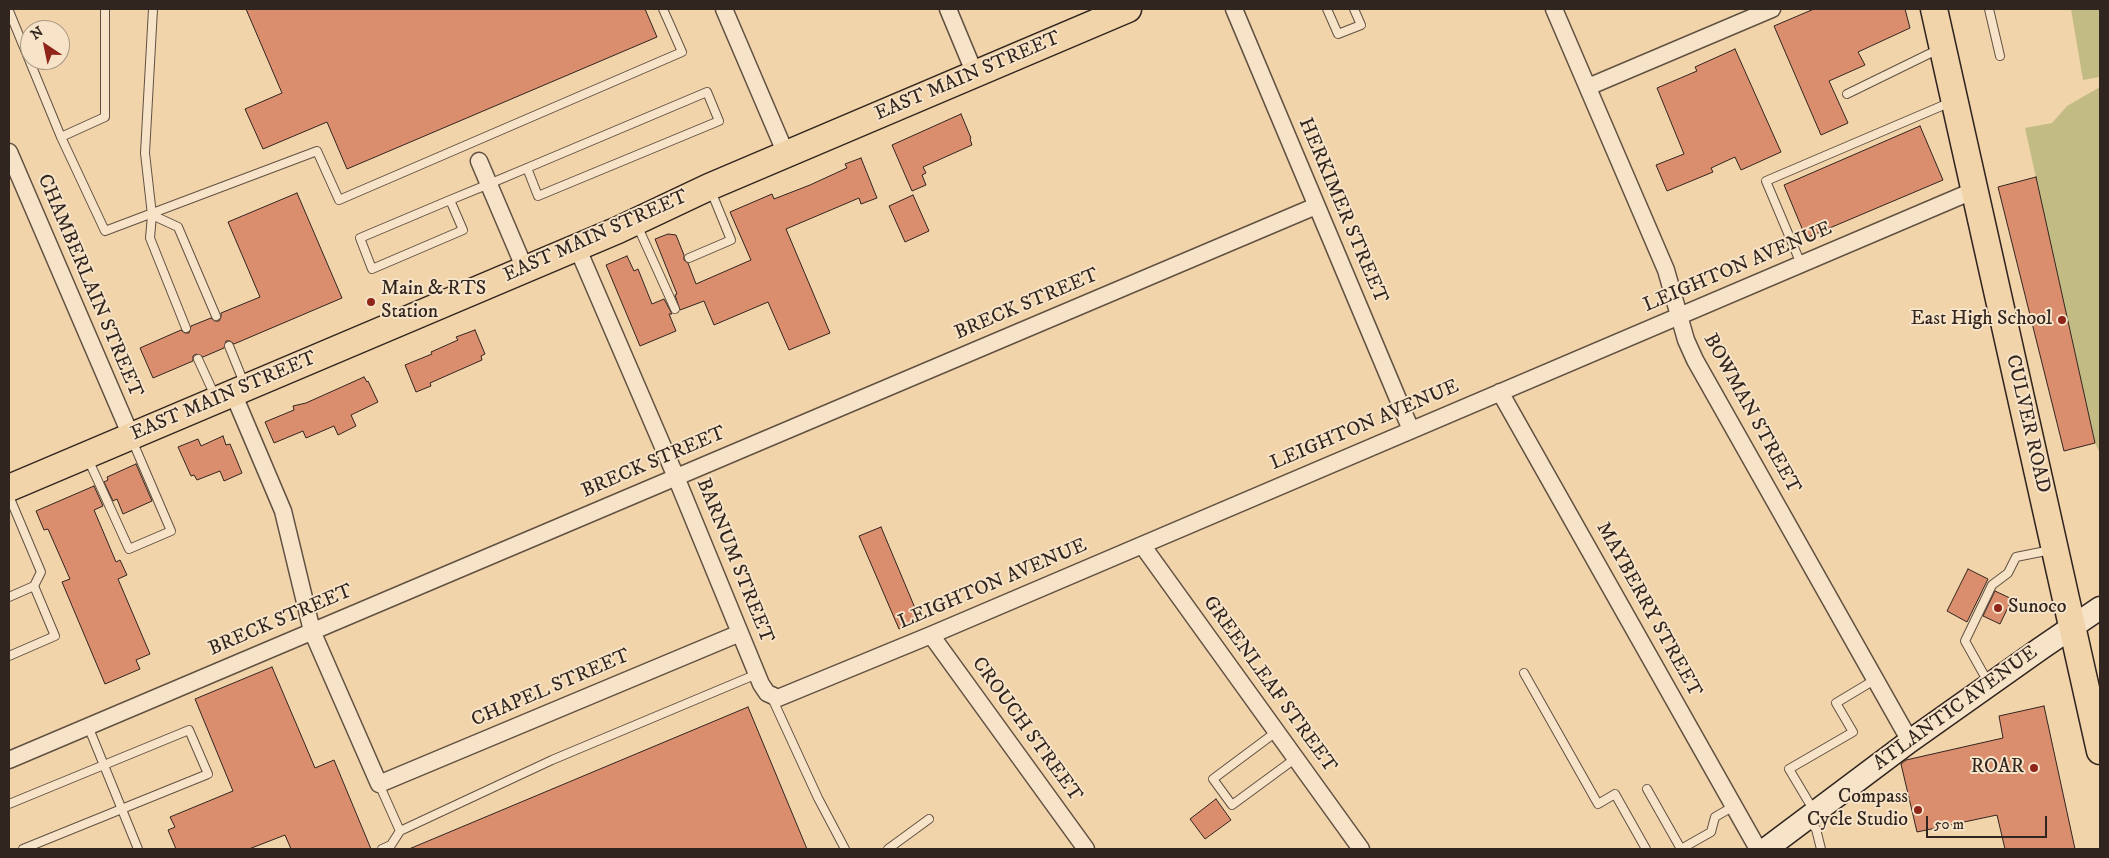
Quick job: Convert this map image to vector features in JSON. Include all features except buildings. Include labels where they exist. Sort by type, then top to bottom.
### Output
[{"type":"main road","name":"EAST MAIN STREET","points":[[9,488],[578,247],[709,187],[1128,9]]},
{"type":"main road","name":"CULVER ROAD","points":[[1934,9],[2100,751]]},
{"type":"main road","name":"ATLANTIC AVENUE","points":[[1766,849],[1910,741],[2100,608]]},
{"type":"street","points":[[724,9],[786,154]]},
{"type":"street","points":[[948,9],[975,74]]},
{"type":"street","name":"HERKIMER STREET","points":[[1234,9],[1411,430]]},
{"type":"street","name":"BOWMAN STREET","points":[[1554,9],[1666,270],[1679,316],[1695,360],[1910,741]]},
{"type":"street","points":[[1588,87],[1772,9]]},
{"type":"street","name":"CHAMBERLAIN STREET","points":[[9,152],[131,436]]},
{"type":"street","points":[[479,161],[525,269]]},
{"type":"street","name":"LEIGHTON AVENUE","points":[[772,696],[778,698],[788,695],[931,635],[1975,190]]},
{"type":"street","name":"BRECK STREET","points":[[9,760],[1316,206]]},
{"type":"street","name":"BARNUM STREET","points":[[578,247],[676,477],[761,684],[767,693],[772,696]]},
{"type":"street","name":"MAYBERRY STREET","points":[[1500,392],[1758,849]]},
{"type":"street","points":[[232,394],[283,511],[312,631],[379,784]]},
{"type":"street","name":"GREENLEAF STREET","points":[[1142,545],[1361,849]]},
{"type":"street","name":"CHAPEL STREET","points":[[379,784],[740,633]]},
{"type":"street","name":"CROUCH STREET","points":[[931,635],[1086,849]]},
{"type":"lane","points":[[61,136],[105,117],[105,9]]},
{"type":"lane","points":[[153,9],[145,153],[152,215],[150,238],[186,328]]},
{"type":"lane","points":[[9,11],[61,136],[105,231],[152,215],[317,151],[339,200],[682,52],[663,9]]},
{"type":"lane","points":[[1327,9],[1338,34],[1361,25],[1354,9]]},
{"type":"lane","points":[[1989,9],[2000,56]]},
{"type":"lane","points":[[1847,94],[1942,48]]},
{"type":"lane","points":[[450,200],[463,230],[372,269],[360,238],[450,200],[489,184],[707,92],[719,121],[538,196],[527,168]]},
{"type":"lane","points":[[1801,264],[1766,182],[1955,100]]},
{"type":"lane","points":[[472,143],[479,161]]},
{"type":"lane","points":[[689,258],[731,240],[709,187]]},
{"type":"lane","points":[[152,215],[178,227],[216,316]]},
{"type":"lane","points":[[635,222],[675,309]]},
{"type":"lane","points":[[229,346],[232,394]]},
{"type":"lane","points":[[198,359],[232,394]]},
{"type":"lane","points":[[87,455],[129,549],[171,531],[131,436]]},
{"type":"lane","points":[[9,496],[41,572],[34,586],[9,597]]},
{"type":"lane","points":[[1990,684],[1965,641],[1992,585],[2008,573],[2016,557],[2055,549]]},
{"type":"lane","points":[[9,656],[55,636],[34,586]]},
{"type":"lane","points":[[382,849],[390,845],[400,832],[552,760],[757,674]]},
{"type":"lane","points":[[1524,674],[1598,804],[1615,794],[1646,849]]},
{"type":"lane","points":[[1821,849],[1811,816],[1789,769],[1853,732],[1836,702],[1876,679]]},
{"type":"lane","points":[[772,696],[818,798],[845,849]]},
{"type":"lane","points":[[88,726],[138,849]]},
{"type":"lane","points":[[9,804],[189,730],[208,774],[23,849]]},
{"type":"lane","points":[[1276,732],[1214,778],[1232,805],[1296,758]]},
{"type":"lane","points":[[379,784],[400,832]]},
{"type":"lane","points":[[1647,789],[1682,849],[1711,832],[1715,816],[1734,806]]},
{"type":"lane","points":[[888,849],[928,819]]},
{"type":"shaded area","points":[[2071,9],[2100,9],[2100,77],[2083,80]]},
{"type":"shaded area","points":[[2100,87],[2100,453],[2095,443],[2025,128],[2052,123],[2067,106]]},
{"type":"place","name":"Main & RTS Station","points":[[371,302]]},
{"type":"place","name":"East High School","points":[[2062,320]]},
{"type":"place","name":"Sunoco","points":[[1998,608]]},
{"type":"place","name":"ROAR","points":[[2034,768]]},
{"type":"place","name":"Compass Cycle Studio","points":[[1918,810]]}]
